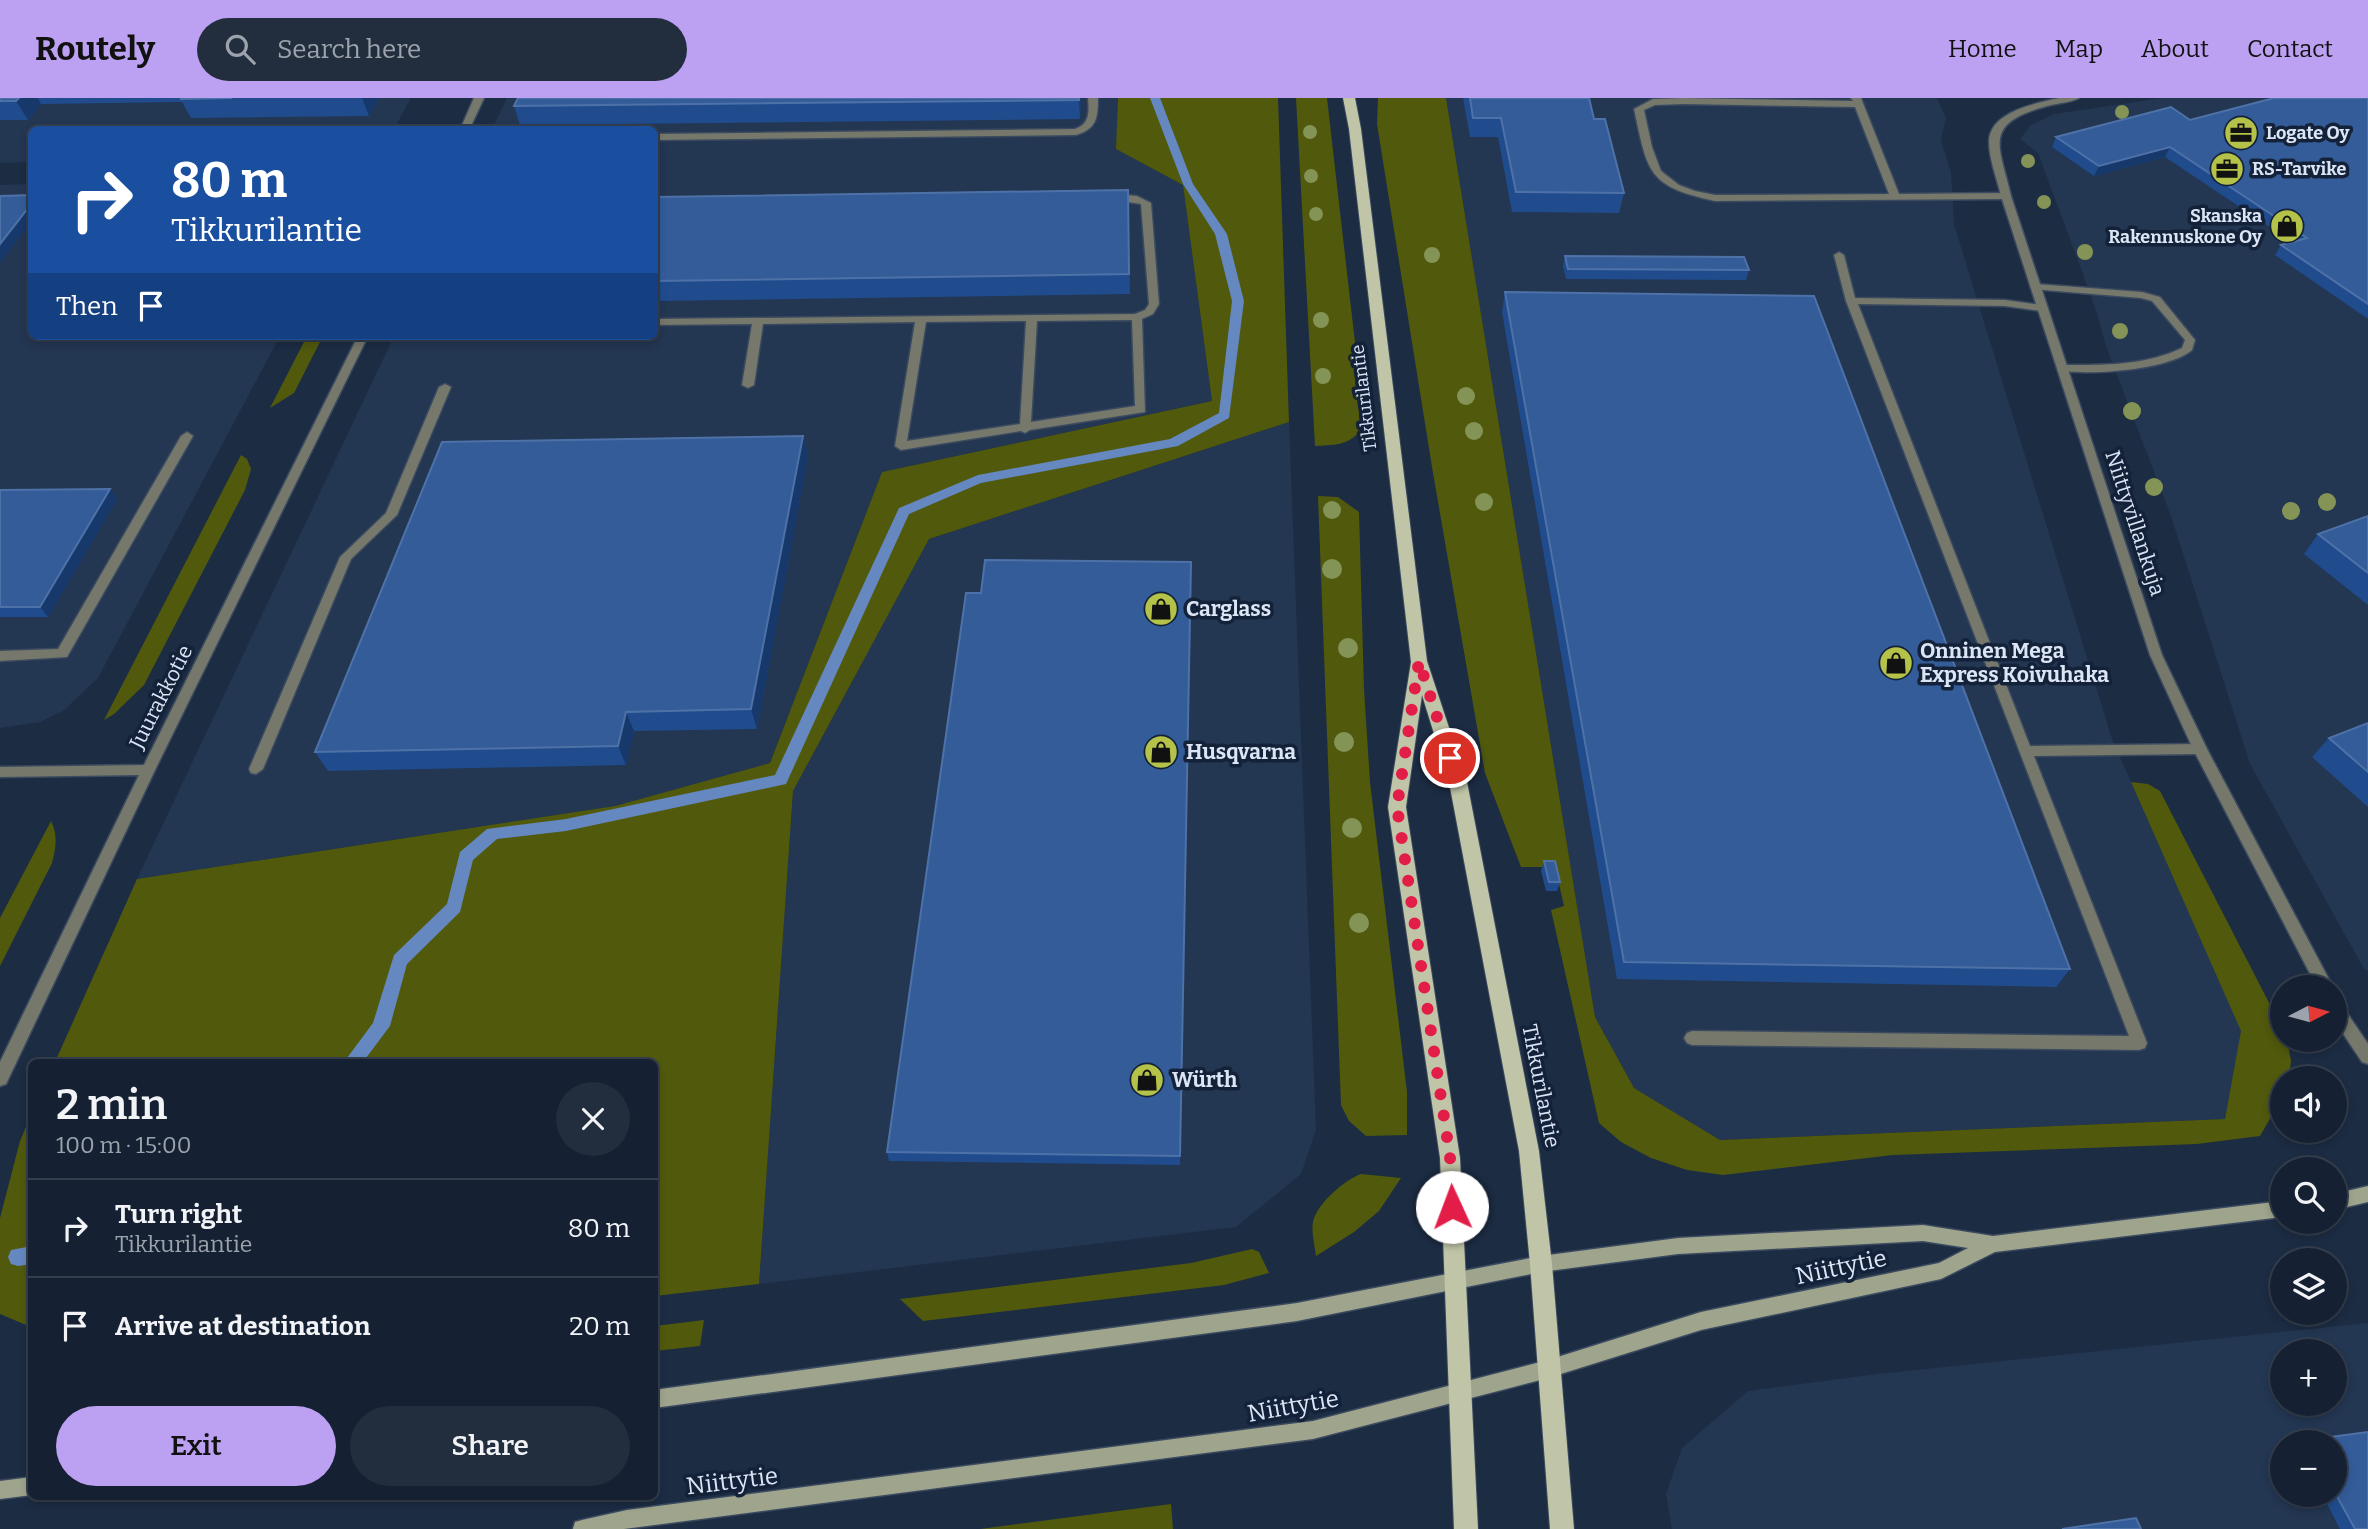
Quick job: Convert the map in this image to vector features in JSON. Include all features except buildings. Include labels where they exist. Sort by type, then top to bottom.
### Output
[{"type":"main road","name":"Tikkurilantie","points":[[1349,98],[1419,661],[1458,782],[1529,1151],[1541,1264],[1562,1529]]},
{"type":"main road","name":"Tikkurilantie","points":[[1354,128],[1358,98]]},
{"type":"main road","name":"Tikkurilantie","points":[[1419,661],[1397,807],[1450,1157],[1466,1529]]},
{"type":"main road","points":[[2347,1199],[2368,1194]]},
{"type":"main road","name":"Niittytie","points":[[658,1398],[1297,1312],[1541,1264],[1678,1246],[1923,1233],[1993,1244],[2270,1210]]},
{"type":"main road","name":"Niittytie","points":[[582,1529],[627,1520],[1290,1433],[1548,1369],[1701,1321],[1941,1271],[1993,1244]]},
{"type":"main road","points":[[0,1490],[28,1486]]},
{"type":"street","points":[[466,126],[479,98]]},
{"type":"street","points":[[658,136],[1076,131],[1083,130],[1093,122],[1093,98]]},
{"type":"street","name":"Niittyvillankuja","points":[[2074,98],[2026,110],[2007,119],[1997,129],[1993,138],[2006,196],[2156,655],[2200,750],[2319,975]]},
{"type":"street","points":[[1895,197],[1857,101],[1684,100],[1653,102],[1639,109],[1652,165],[1665,184],[1685,192],[1715,198],[1895,197],[2006,196]]},
{"type":"street","points":[[658,322],[1137,317],[1149,312],[1154,304],[1146,203],[1130,198],[1096,197]]},
{"type":"street","points":[[1692,1038],[2139,1043],[1851,301],[1839,255]]},
{"type":"street","points":[[2036,287],[2142,295],[2156,299],[2190,340],[2187,350],[2173,358],[2115,368],[2062,368]]},
{"type":"street","points":[[1851,301],[2005,303],[2042,308]]},
{"type":"street","points":[[921,319],[901,446],[1141,410],[1137,317]]},
{"type":"street","points":[[1025,429],[1032,318]]},
{"type":"street","points":[[748,385],[758,320]]},
{"type":"street","name":"Juurakkotie","points":[[0,1079],[148,770],[361,340]]},
{"type":"street","points":[[256,769],[346,558],[391,515],[445,387]]},
{"type":"street","points":[[0,656],[62,654],[187,436]]},
{"type":"street","points":[[2025,751],[2200,750]]},
{"type":"street","points":[[0,772],[148,770]]},
{"type":"street","points":[[2347,1026],[2368,1057]]},
{"type":"shaded area","points":[[0,98],[411,98],[396,126],[28,126],[28,162],[0,163]]},
{"type":"shaded area","points":[[507,98],[1118,98],[1117,149],[1183,185],[1212,401],[882,472],[770,763],[615,806],[137,879],[392,340],[658,340],[658,126],[493,126]]},
{"type":"shaded area","points":[[1446,98],[1937,98],[1946,118],[1941,140],[1951,172],[1954,224],[2112,739],[2242,1032],[2225,1119],[1720,1140],[1634,1088],[1595,1017]]},
{"type":"shaded area","points":[[2162,98],[2368,98],[2368,971],[2364,969],[2250,764],[2171,516],[2107,349],[2095,307],[2038,153],[2020,139],[2031,125],[2054,114]]},
{"type":"shaded area","points":[[28,184],[28,340],[278,340],[98,678],[63,711],[40,722],[0,728],[0,185]]},
{"type":"shaded area","points":[[1289,422],[1316,1130],[1301,1174],[1236,1227],[759,1284],[793,791],[929,539]]},
{"type":"shaded area","points":[[2368,1323],[2368,1529],[1672,1529],[1666,1494],[1682,1448],[1748,1391],[1877,1374]]},
{"type":"green space","points":[[1118,98],[1278,98],[1289,422],[929,539],[793,791],[759,1284],[658,1296],[658,1059],[56,1059],[137,879],[615,806],[770,763],[882,472],[1212,401],[1183,185],[1116,149]]},
{"type":"green space","points":[[1296,98],[1327,98],[1357,360],[1360,430],[1346,442],[1334,445],[1315,446]]},
{"type":"green space","points":[[1378,98],[1446,98],[1595,1017],[1634,1088],[1720,1140],[2225,1119],[2241,1031],[2131,782],[2148,784],[2160,791],[2270,1005],[2270,1052],[2289,1052],[2290,1066],[2270,1066],[2270,1119],[2260,1136],[2197,1144],[1893,1155],[1723,1175],[1687,1170],[1651,1158],[1621,1142],[1599,1123],[1551,910],[1564,906],[1555,867],[1521,867],[1485,773],[1377,124]]},
{"type":"green space","points":[[305,340],[321,340],[294,393],[270,408]]},
{"type":"green space","points":[[241,455],[247,459],[251,469],[245,490],[144,685],[104,720]]},
{"type":"green space","points":[[1318,496],[1338,497],[1359,512],[1364,689],[1370,782],[1407,1092],[1407,1135],[1366,1136],[1349,1121],[1341,1105]]},
{"type":"green space","points":[[51,821],[56,842],[52,863],[0,966],[0,918]]},
{"type":"green space","points":[[28,1122],[28,1326],[0,1314],[0,1218],[20,1141]]},
{"type":"green space","points":[[1361,1174],[1401,1178],[1379,1211],[1354,1232],[1316,1256],[1312,1230],[1320,1207],[1332,1193]]},
{"type":"green space","points":[[1252,1249],[1259,1252],[1269,1273],[1224,1285],[923,1321],[900,1299],[1191,1263]]},
{"type":"green space","points":[[704,1320],[700,1346],[658,1351],[658,1326]]},
{"type":"green space","points":[[1171,1504],[1173,1529],[980,1529]]},
{"type":"waterway","points":[[355,1059],[381,1026],[400,960],[454,907],[466,857],[493,833],[566,825],[781,780],[904,511],[978,479],[1173,443],[1225,415],[1238,301],[1221,234],[1188,184],[1155,98]]},
{"type":"waterway","points":[[18,1257],[28,1256]]},
{"type":"place","name":"Logate Oy","points":[[2241,133]]},
{"type":"place","name":"RS-Tarvike","points":[[2227,169]]},
{"type":"place","name":"Skanska Rakennuskone Oy","points":[[2287,226]]},
{"type":"place","name":"Carglass","points":[[1161,609]]},
{"type":"place","name":"Onninen Mega Express Koivuhaka","points":[[1896,663]]},
{"type":"place","name":"Husqvarna","points":[[1161,752]]},
{"type":"place","name":"Würth","points":[[1147,1080]]},
{"type":"route","points":[[1450,758],[1419,661],[1397,807],[1450,1157],[1452,1207]]}]
